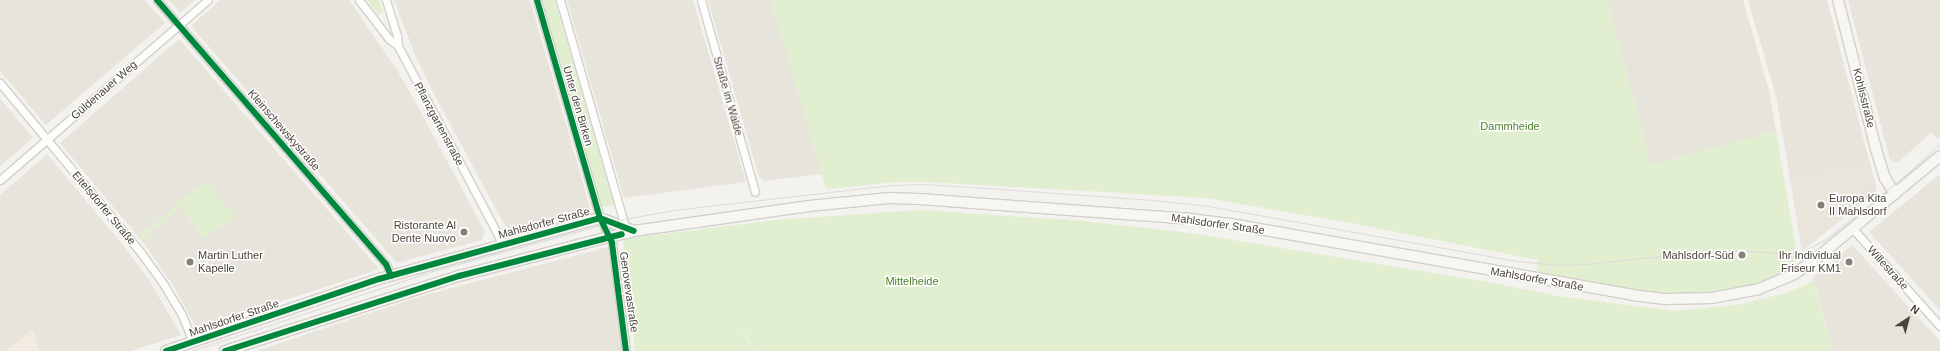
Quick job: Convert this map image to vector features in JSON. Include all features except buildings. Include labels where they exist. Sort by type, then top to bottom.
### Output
[{"type":"main road","name":"Kohlisstraße","points":[[1838,0],[1876,149],[1885,178],[1895,194]]},
{"type":"main road","name":"Mahlsdorfer Straße","points":[[225,351],[459,276],[629,231],[862,200],[919,199],[1189,219],[1231,224],[1617,293],[1667,299],[1733,295],[1758,289],[1794,274],[1812,262],[1940,156]]},
{"type":"main road","name":"Mahlsdorfer Straße","points":[[166,351],[194,347],[391,276],[600,218],[629,231]]},
{"type":"street","name":"Kleinschewskystraße","points":[[157,0],[386,264],[391,276]]},
{"type":"street","name":"Güldenauer Weg","points":[[0,180],[208,0]]},
{"type":"street","points":[[359,0],[389,39],[398,46]]},
{"type":"street","name":"Pflanzgartenstraße","points":[[386,0],[397,35],[398,46],[502,244]]},
{"type":"street","name":"Unter den Birken","points":[[537,0],[600,218],[609,237]]},
{"type":"street","name":"Unter den Birken","points":[[560,0],[629,231]]},
{"type":"street","name":"Straße im Walde","points":[[701,0],[755,192]]},
{"type":"street","name":"Eitelsdorfer Straße","points":[[0,83],[142,253],[168,291],[182,316],[194,347]]},
{"type":"street","name":"Willestraße","points":[[1853,228],[1940,326]]},
{"type":"street","name":"Genovevastraße","points":[[609,237],[612,243],[626,351]]},
{"type":"shaded area","points":[[0,0],[145,0],[165,23],[46,125],[0,71]]},
{"type":"shaded area","points":[[169,0],[195,0],[180,13]]},
{"type":"shaded area","points":[[220,0],[349,0],[397,70],[417,105],[485,232],[482,240],[397,263],[191,26]]},
{"type":"shaded area","points":[[394,0],[530,0],[591,211],[515,230],[505,226],[434,94],[416,57]]},
{"type":"shaded area","points":[[567,0],[693,0],[746,182],[624,198]]},
{"type":"shaded area","points":[[708,0],[771,0],[822,174],[764,181],[759,177]]},
{"type":"shaded area","points":[[1607,0],[1743,0],[1769,91],[1776,131],[1651,165]]},
{"type":"shaded area","points":[[1748,0],[1827,0],[1877,191],[1802,251],[1776,96]]},
{"type":"shaded area","points":[[1848,0],[1940,0],[1940,137],[1938,139],[1931,133],[1897,163],[1890,160]]},
{"type":"shaded area","points":[[179,39],[379,269],[197,329],[174,287],[146,246],[60,143]]},
{"type":"shaded area","points":[[0,98],[33,138],[0,166]]},
{"type":"shaded area","points":[[47,154],[123,245],[149,280],[181,335],[131,351],[0,351],[0,195]]},
{"type":"shaded area","name":"Europa Kita II Mahlsdorf","points":[[1869,160],[1876,185],[1861,190],[1861,193],[1833,217],[1835,221],[1810,241],[1802,242],[1791,179]]},
{"type":"shaded area","points":[[1940,174],[1940,310],[1869,232]]},
{"type":"shaded area","points":[[1852,245],[1940,341],[1940,351],[1833,351],[1813,278]]},
{"type":"shaded area","points":[[608,247],[623,351],[256,351],[418,297]]},
{"type":"shaded area","points":[[33,329],[40,351],[5,351]]},
{"type":"green space","points":[[367,0],[379,0],[383,12],[378,15]]},
{"type":"green space","points":[[541,0],[555,0],[614,205],[601,207]]},
{"type":"green space","name":"Dammheide","points":[[771,0],[1607,0],[1651,165],[1776,131],[1798,260],[1777,276],[1731,291],[1678,295],[1649,294],[1537,272],[1538,260],[1351,223],[1206,198],[928,182],[897,182],[826,189]]},
{"type":"green space","points":[[204,181],[237,217],[203,238],[180,207],[141,240],[139,236]]},
{"type":"green space","name":"Mittelheide","points":[[921,210],[1083,221],[1190,233],[1482,281],[1558,296],[1673,311],[1736,305],[1790,292],[1813,281],[1833,351],[755,351],[742,331],[754,351],[635,351],[623,239],[775,220]]},
{"type":"tram line","points":[[191,351],[433,271],[619,220],[673,210],[892,185],[923,184],[1000,189],[1153,200],[1208,206],[1518,261],[1555,265],[1584,264],[1691,253],[1750,251],[1777,253],[1801,252],[1825,240],[1903,177],[1940,144]]},
{"type":"cycle path","points":[[157,0],[386,264],[391,276]]},
{"type":"cycle path","points":[[537,0],[600,218],[612,243],[626,351]]},
{"type":"cycle path","points":[[166,351],[379,279],[600,218],[634,231]]},
{"type":"cycle path","points":[[225,351],[459,276],[622,234]]},
{"type":"place","name":"Europa Kita II Mahlsdorf","points":[[1821,205]]},
{"type":"place","name":"Ristorante Al Dente Nuovo","points":[[464,232]]},
{"type":"place","name":"Mahlsdorf-Süd","points":[[1742,255]]},
{"type":"place","name":"Martin Luther Kapelle","points":[[190,262]]},
{"type":"place","name":"Ihr Individual Friseur KM1","points":[[1849,262]]}]
